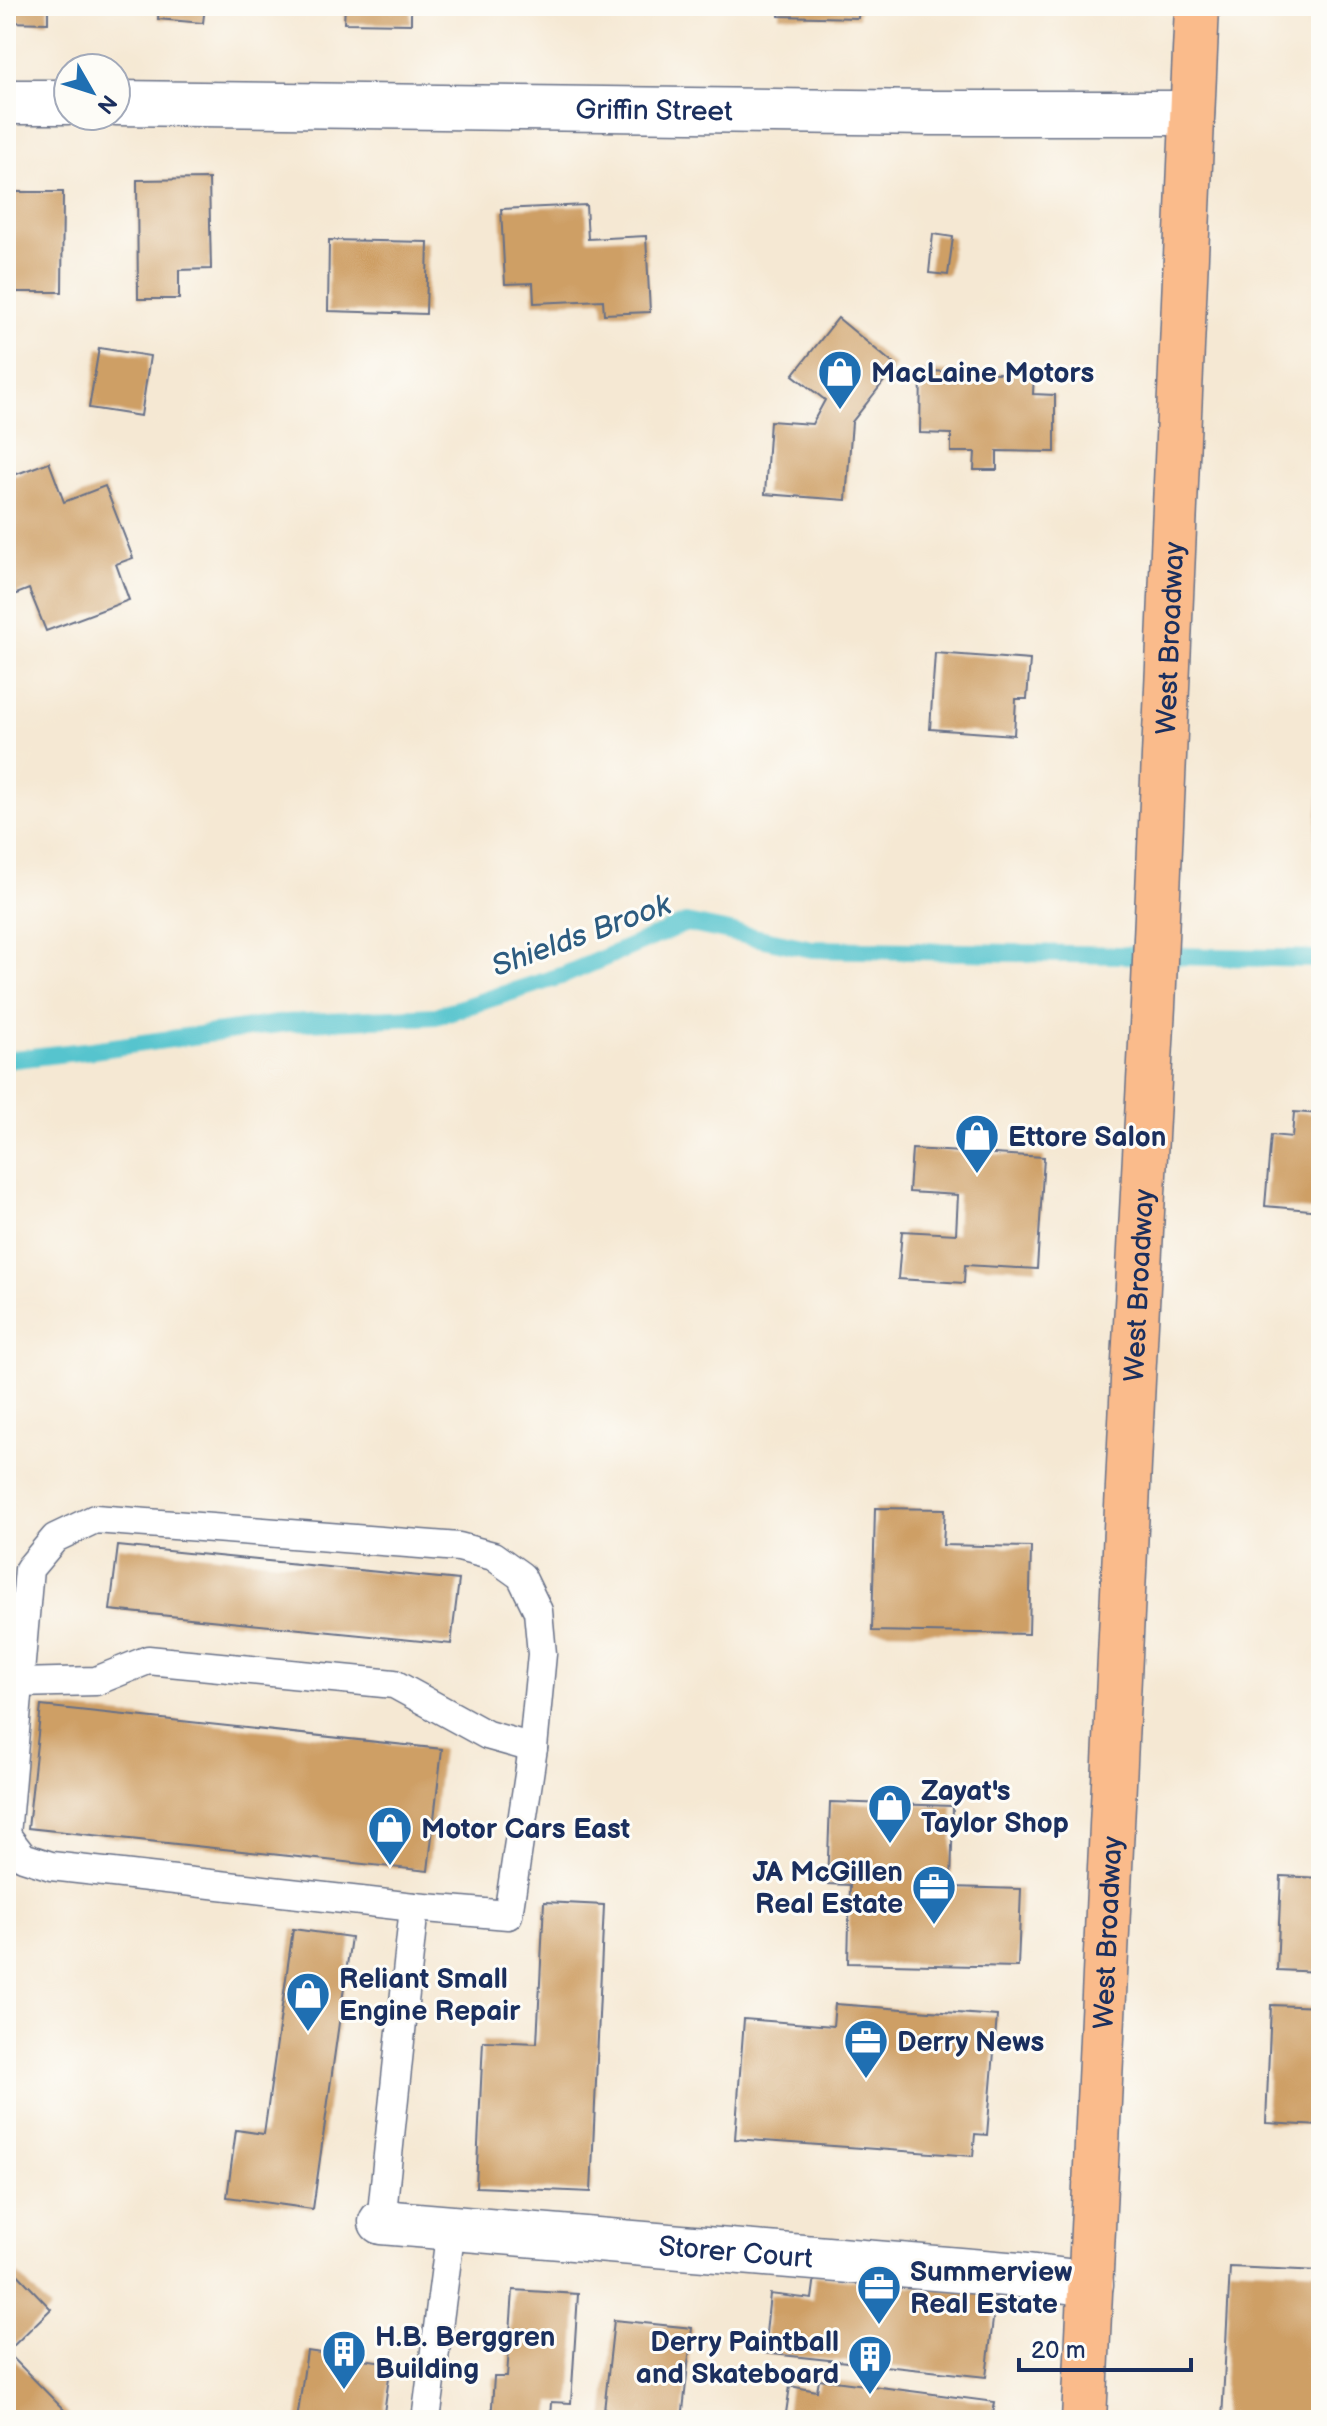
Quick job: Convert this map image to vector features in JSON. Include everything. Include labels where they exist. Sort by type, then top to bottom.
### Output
[{"type":"main road","name":"West Broadway","points":[[1084,2420],[1153,1006],[1197,6]]},
{"type":"street","points":[[6,102],[52,102]]},
{"type":"street","name":"Griffin Street","points":[[132,103],[932,113],[1192,113]]},
{"type":"street","name":"Storer Court","points":[[381,2222],[1091,2284]]},
{"type":"lane","points":[[95,1519],[459,1547],[493,1556],[521,1576],[538,1611],[542,1654],[533,1748],[508,1915],[51,1866],[23,1857],[6,1835],[18,1683],[29,1569],[55,1538],[95,1519]]},
{"type":"lane","points":[[18,1683],[96,1681],[148,1660],[394,1684],[487,1735],[533,1748]]},
{"type":"lane","points":[[381,2222],[414,1907]]},
{"type":"lane","points":[[426,2420],[451,2228]]},
{"type":"building","points":[[6,6],[48,6],[48,23],[6,22]]},
{"type":"building","points":[[159,6],[205,6],[203,23],[158,19]]},
{"type":"building","points":[[345,6],[411,6],[411,24],[344,23]]},
{"type":"building","points":[[779,6],[859,6],[858,18],[779,16]]},
{"type":"building","points":[[209,179],[211,269],[179,270],[179,299],[138,299],[137,180]]},
{"type":"building","points":[[6,192],[63,192],[62,292],[6,292]]},
{"type":"building","points":[[586,205],[588,239],[646,236],[650,312],[604,314],[603,300],[534,303],[533,283],[505,284],[501,209]]},
{"type":"building","points":[[933,234],[953,237],[948,275],[929,273]]},
{"type":"building","points":[[329,240],[428,242],[426,314],[328,311]]},
{"type":"building","name":"MacLaine Motors","points":[[838,318],[896,366],[852,422],[846,500],[765,494],[770,421],[812,424],[825,400],[793,375]]},
{"type":"building","points":[[99,348],[150,356],[141,416],[89,408]]},
{"type":"building","points":[[921,371],[1034,374],[1033,394],[1055,395],[1055,452],[997,451],[997,470],[974,470],[975,452],[951,452],[951,434],[920,433]]},
{"type":"building","points":[[1319,452],[1321,474],[1317,474]]},
{"type":"building","points":[[49,462],[64,502],[105,486],[133,558],[116,564],[129,600],[46,631],[29,589],[6,598],[6,478]]},
{"type":"building","points":[[935,653],[1030,660],[1027,699],[1016,699],[1014,735],[930,729]]},
{"type":"building","points":[[1319,793],[1321,839],[1315,839]]},
{"type":"building","points":[[1294,1112],[1321,1114],[1321,1211],[1265,1206],[1271,1135],[1292,1137]]},
{"type":"building","points":[[912,1149],[1044,1157],[1037,1269],[965,1265],[964,1283],[898,1279],[902,1231],[956,1234],[958,1195],[909,1192]]},
{"type":"building","points":[[875,1508],[945,1509],[943,1545],[1031,1547],[1029,1634],[872,1631]]},
{"type":"building","points":[[118,1546],[459,1580],[451,1644],[110,1610]]},
{"type":"building","points":[[41,1706],[442,1749],[428,1871],[28,1828]]},
{"type":"building","points":[[830,1802],[953,1806],[951,1887],[1021,1889],[1018,1967],[848,1963],[850,1885],[827,1884]]},
{"type":"building","points":[[1281,1876],[1321,1878],[1321,1972],[1277,1970]]},
{"type":"building","points":[[544,1902],[604,1905],[591,2192],[476,2187],[483,2041],[537,2043]]},
{"type":"building","name":"Reliant Small Engine Repair","points":[[293,1929],[351,1937],[313,2209],[227,2197],[236,2130],[264,2134]]},
{"type":"building","name":"Derry News","points":[[835,2004],[997,2016],[987,2135],[975,2134],[973,2156],[735,2139],[744,2019],[833,2026]]},
{"type":"building","points":[[1271,2005],[1321,2007],[1321,2126],[1266,2123]]},
{"type":"building","points":[[8,2264],[51,2309],[7,2352],[74,2420],[6,2420]]},
{"type":"building","points":[[1230,2267],[1321,2271],[1321,2420],[1222,2420]]},
{"type":"building","name":"Summerview Real Estate","points":[[815,2276],[996,2295],[986,2377],[764,2353],[770,2294],[812,2299]]},
{"type":"building","points":[[513,2290],[578,2294],[571,2403],[551,2402],[550,2420],[491,2420],[494,2377],[507,2377]]},
{"type":"building","points":[[614,2320],[692,2328],[682,2420],[603,2420]]},
{"type":"building","name":"H.B. Berggren Building","points":[[307,2351],[391,2363],[383,2420],[297,2420]]},
{"type":"building","name":"Derry Paintball and Skateboard","points":[[819,2379],[995,2402],[992,2420],[785,2420],[790,2386],[817,2391]]},
{"type":"waterway","name":"Shields Brook","points":[[6,1060],[285,1023],[436,1016],[564,975],[686,923],[812,949],[1321,959]]},
{"type":"place","name":"MacLaine Motors","points":[[840,411]]},
{"type":"place","name":"Ettore Salon","points":[[977,1175]]},
{"type":"place","name":"Zayat's Taylor Shop","points":[[890,1845]]},
{"type":"place","name":"Motor Cars East","points":[[390,1867]]},
{"type":"place","name":"JA McGillen Real Estate","points":[[934,1926]]},
{"type":"place","name":"Reliant Small Engine Repair","points":[[308,2033]]},
{"type":"place","name":"Derry News","points":[[866,2080]]},
{"type":"place","name":"Summerview Real Estate","points":[[879,2326]]},
{"type":"place","name":"H.B. Berggren Building","points":[[344,2391]]},
{"type":"place","name":"Derry Paintball and Skateboard","points":[[870,2396]]}]
